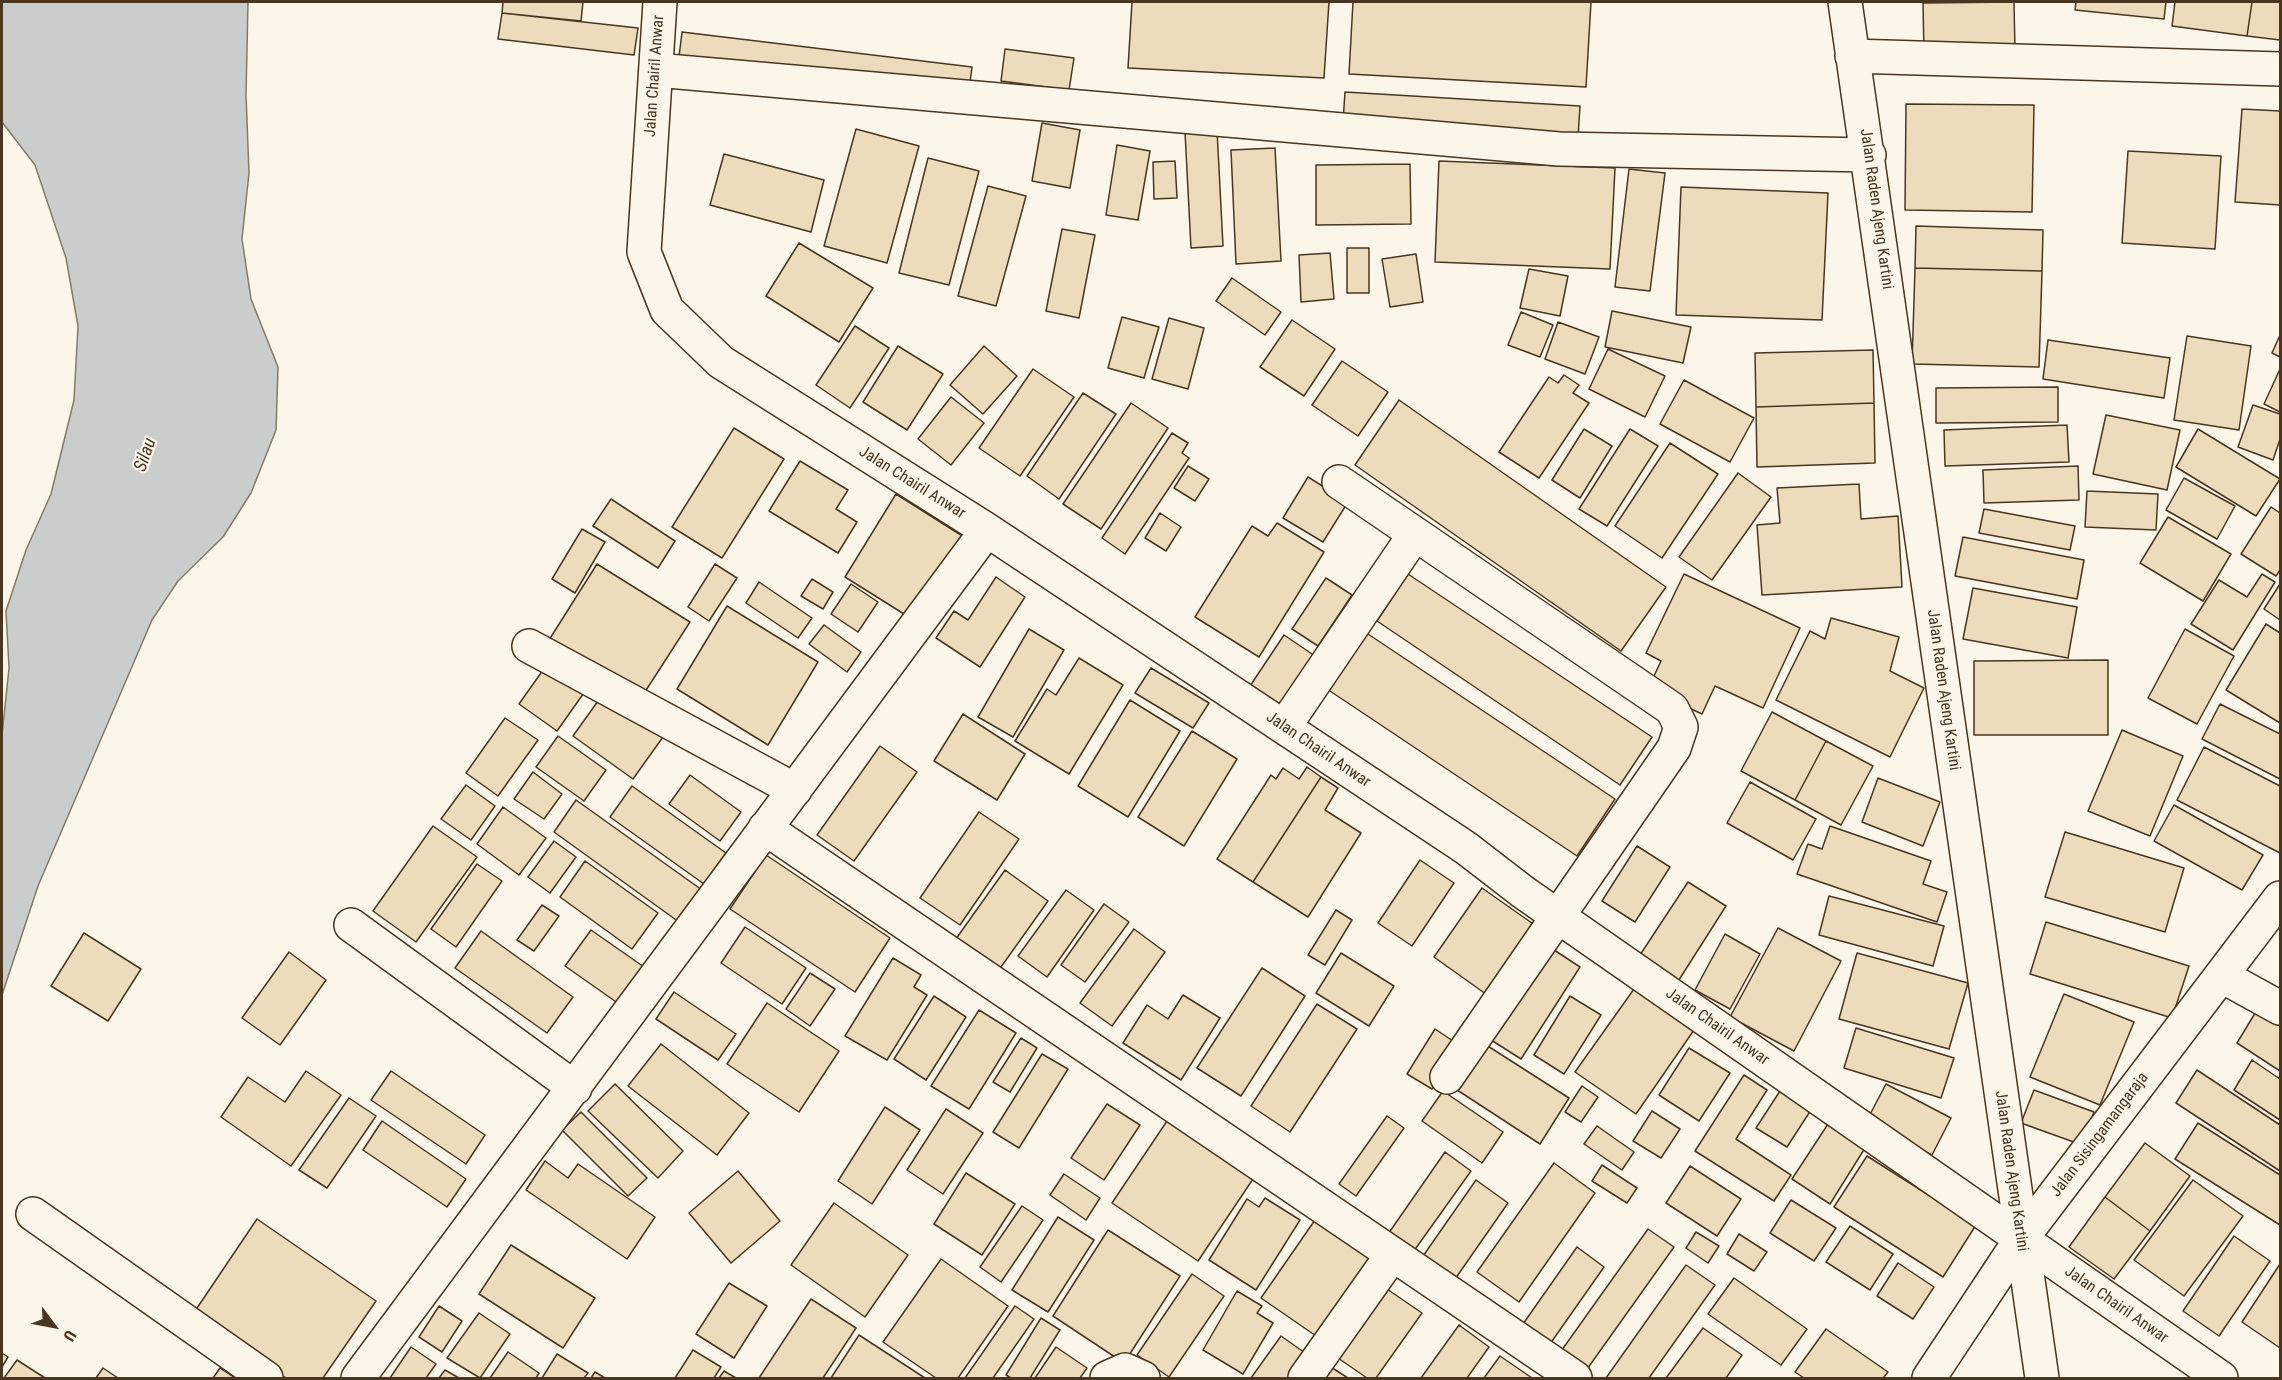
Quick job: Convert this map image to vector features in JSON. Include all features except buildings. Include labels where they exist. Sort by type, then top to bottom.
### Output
[{"type":"street","name":"Jalan Chairil Anwar","points":[[660,2],[644,252],[667,310],[721,362],[987,530],[1466,848],[1523,892],[2221,1378]]},
{"type":"street","name":"Jalan Raden Ajeng Kartini","points":[[1845,2],[1869,154],[2042,1378]]},
{"type":"street","points":[[1852,56],[2280,69]]},
{"type":"street","points":[[656,70],[1559,149],[1869,154]]},
{"type":"street","points":[[1339,482],[1672,709],[1681,727],[1674,748],[1447,1077]]},
{"type":"street","points":[[358,1378],[987,530]]},
{"type":"street","points":[[1284,727],[1415,534]]},
{"type":"street","points":[[529,646],[795,790]]},
{"type":"street","points":[[765,828],[1575,1378]]},
{"type":"street","name":"Jalan Sisingamangaraja","points":[[1929,1378],[2021,1239],[2280,898]]},
{"type":"street","points":[[351,925],[575,1088]]},
{"type":"street","points":[[2222,976],[2280,1008]]},
{"type":"street","points":[[33,1214],[267,1378]]},
{"type":"street","points":[[1305,1378],[1392,1255]]},
{"type":"street","points":[[1107,1378],[1125,1370],[1143,1378]]},
{"type":"water","name":"Silau","points":[[2,2],[248,2],[246,95],[249,173],[242,239],[251,299],[278,367],[276,430],[251,493],[223,537],[178,581],[152,620],[38,886],[2,995],[2,735],[9,668],[6,611],[26,550],[51,494],[74,400],[78,326],[66,258],[35,165],[2,122]]}]
